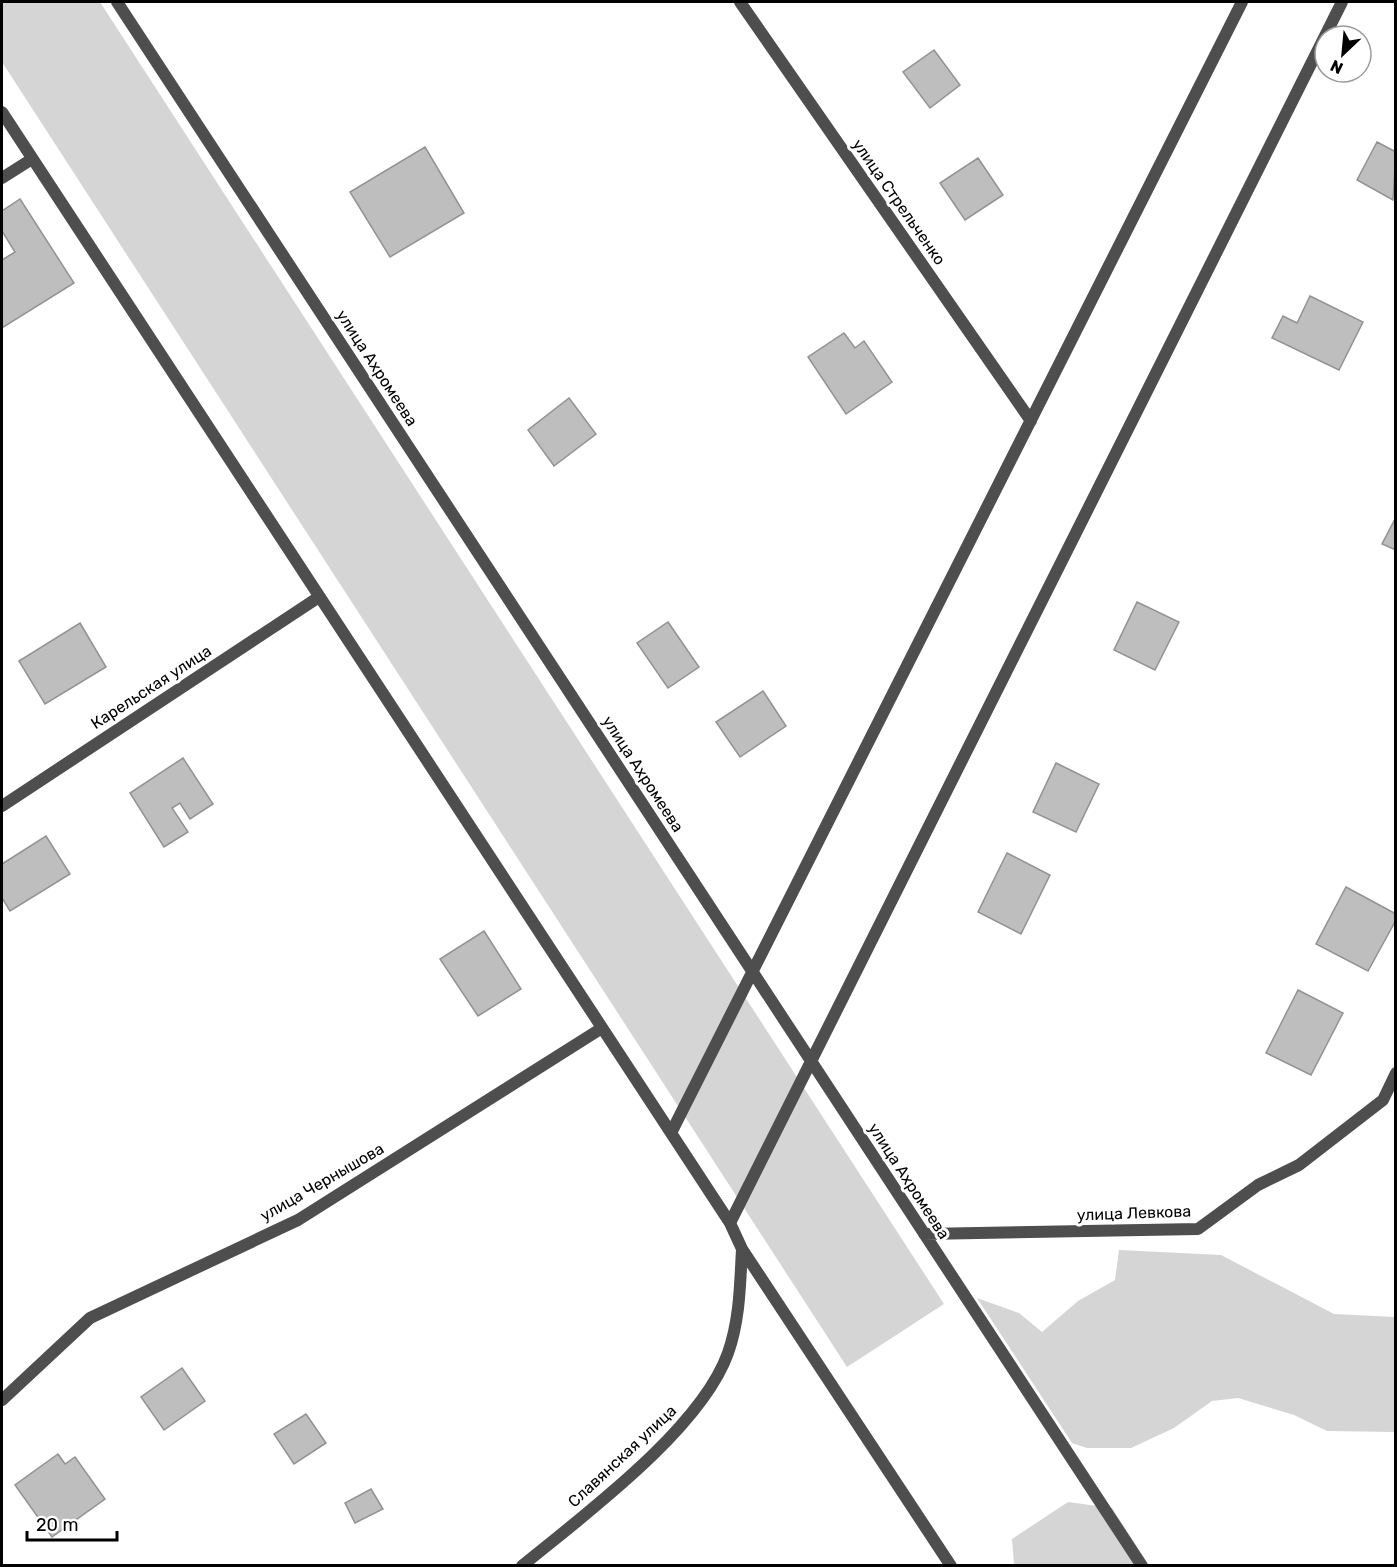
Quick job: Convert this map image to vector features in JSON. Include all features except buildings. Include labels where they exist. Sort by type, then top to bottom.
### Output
[{"type":"street","name":"улица Ахромеева","points":[[117,2],[1142,1566]]},
{"type":"street","name":"улица Стрельченко","points":[[740,2],[1031,421]]},
{"type":"street","points":[[671,1133],[1242,2]]},
{"type":"street","points":[[730,1223],[1342,2]]},
{"type":"street","points":[[2,112],[730,1223],[742,1249],[951,1566]]},
{"type":"street","points":[[2,178],[32,159]]},
{"type":"street","name":"Карельская улица","points":[[2,806],[319,597]]},
{"type":"street","name":"улица Чернышова","points":[[2,1400],[90,1318],[298,1220],[602,1028]]},
{"type":"street","name":"улица Левкова","points":[[924,1234],[1198,1228],[1258,1185],[1299,1165],[1383,1100],[1395,1073]]},
{"type":"street","name":"Славянская улица","points":[[522,1566],[657,1450],[691,1414],[727,1354],[739,1306],[742,1249]]},
{"type":"shaded area","points":[[2,2],[100,2],[944,1304],[847,1367],[2,62]]},
{"type":"shaded area","points":[[1119,1250],[1221,1255],[1334,1314],[1395,1317],[1395,1432],[1327,1431],[1294,1415],[1238,1398],[1212,1401],[1174,1428],[1131,1448],[1087,1448],[1072,1443],[977,1298],[1019,1313],[1042,1332],[1078,1301],[1115,1280]]},
{"type":"shaded area","points":[[1068,1502],[1112,1508],[1149,1565],[1014,1565],[1012,1539]]}]
